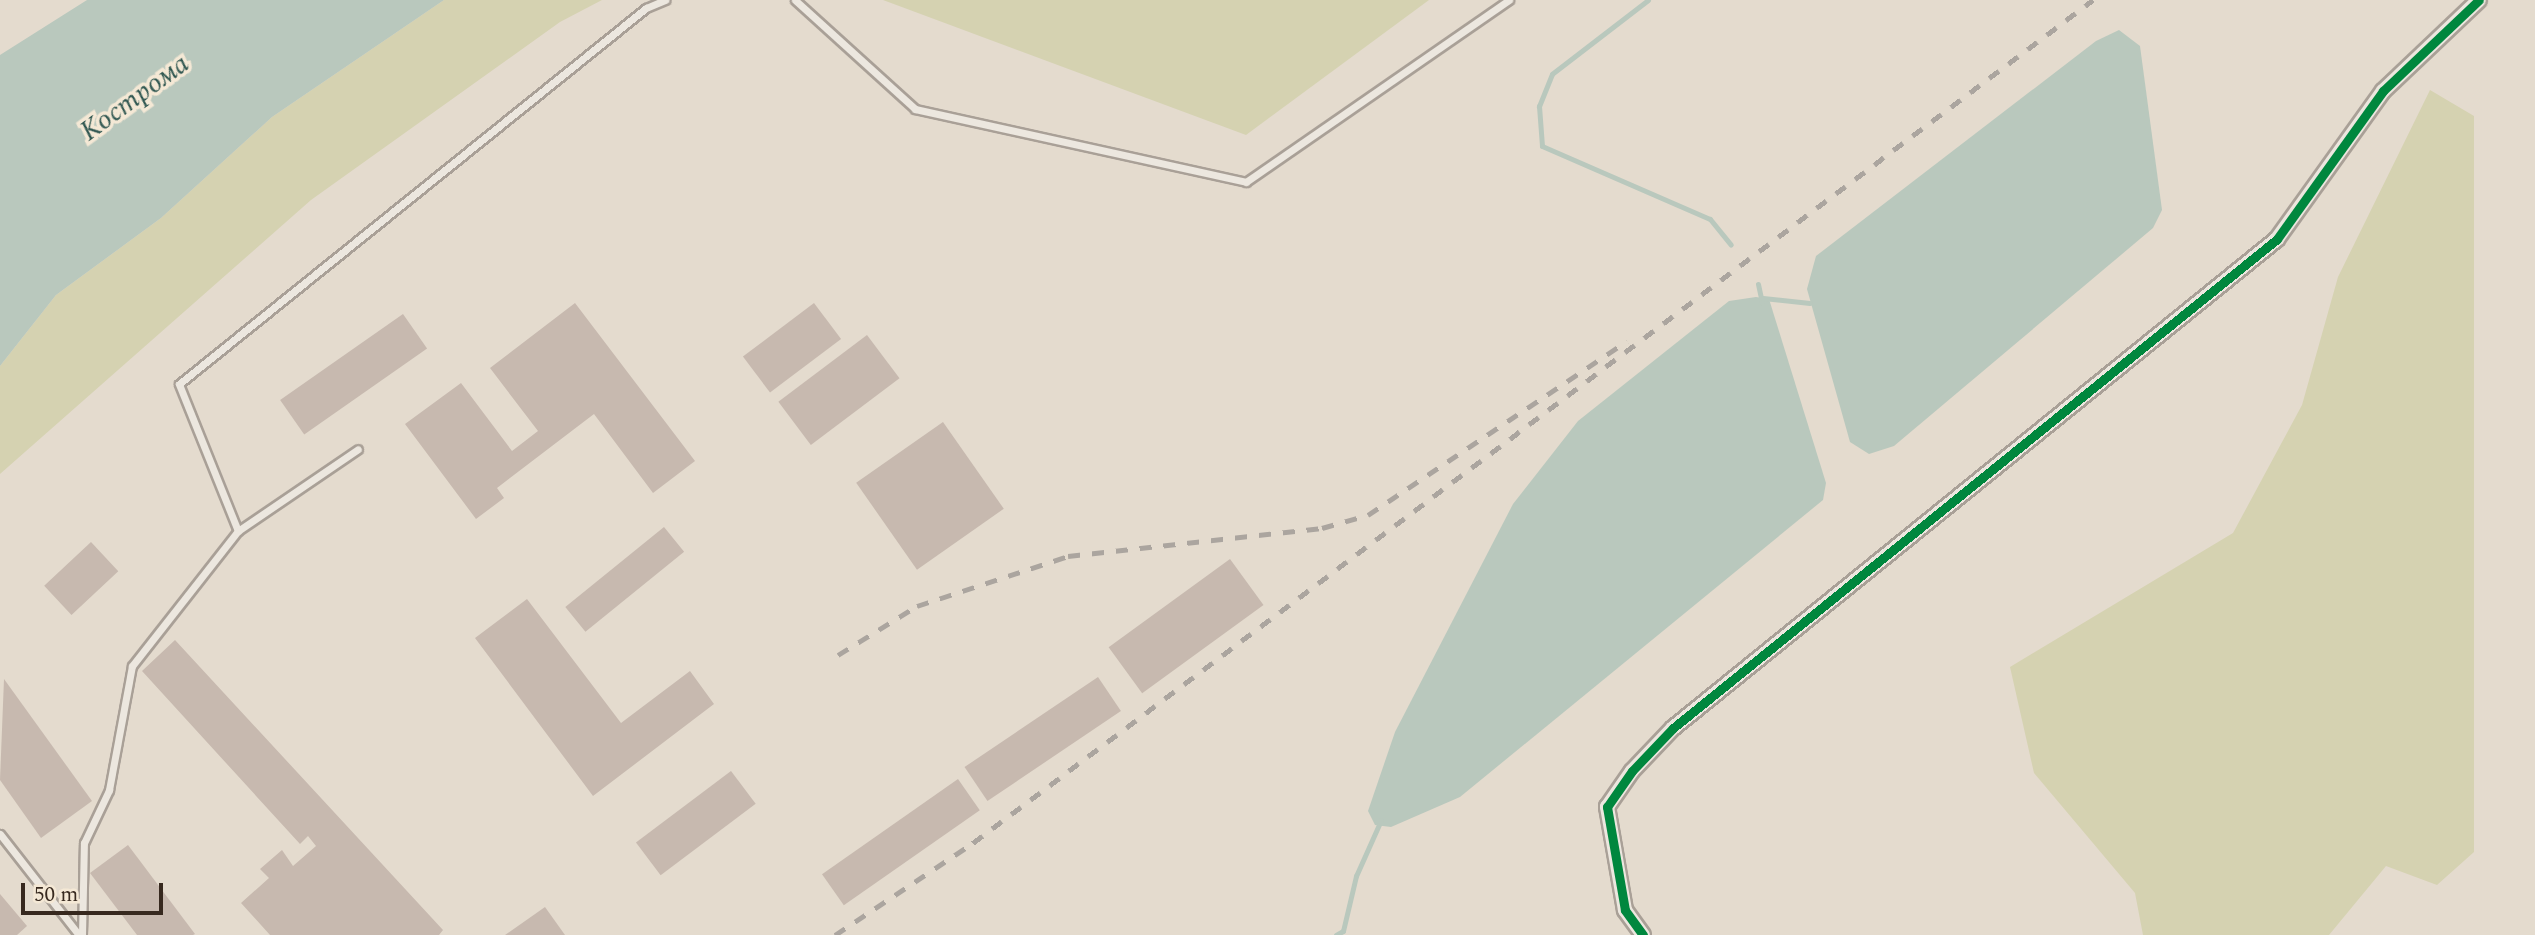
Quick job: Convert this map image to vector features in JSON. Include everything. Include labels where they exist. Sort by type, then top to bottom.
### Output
[{"type":"street","points":[[1643,935],[1625,909],[1607,807],[1632,771],[1673,728],[2277,239],[2383,91],[2479,0]]},
{"type":"lane","points":[[238,531],[179,384],[646,8],[665,0]]},
{"type":"lane","points":[[795,0],[915,109],[1246,182],[1509,0]]},
{"type":"lane","points":[[80,935],[84,844],[109,790],[132,666],[238,531],[358,449]]},
{"type":"lane","points":[[0,834],[80,935]]},
{"type":"shaded area","points":[[444,0],[602,0],[560,22],[311,200],[0,474],[0,366],[56,295],[161,218],[272,117]]},
{"type":"shaded area","points":[[883,0],[1429,0],[1246,135]]},
{"type":"shaded area","points":[[2430,90],[2474,116],[2474,852],[2437,885],[2386,866],[2329,935],[2143,935],[2135,893],[2034,773],[2010,667],[2233,533],[2302,405],[2338,277]]},
{"type":"water","name":"Кострома","points":[[87,0],[444,0],[272,117],[161,218],[56,295],[0,366],[0,55]]},
{"type":"water","points":[[2119,30],[2140,46],[2162,210],[2153,228],[1894,446],[1869,454],[1850,442],[1807,289],[1816,256],[2096,41]]},
{"type":"water","points":[[1756,297],[1769,299],[1826,483],[1823,500],[1460,797],[1391,827],[1375,825],[1368,811],[1395,732],[1513,504],[1578,421],[1729,301]]},
{"type":"building","points":[[575,303],[695,461],[653,493],[594,414],[497,488],[504,498],[476,519],[405,424],[461,383],[512,451],[538,431],[490,368]]},
{"type":"building","points":[[814,303],[841,339],[770,393],[743,357]]},
{"type":"building","points":[[403,314],[427,348],[304,434],[280,400]]},
{"type":"building","points":[[867,335],[899,378],[811,445],[778,402]]},
{"type":"building","points":[[943,422],[1004,509],[917,570],[856,483]]},
{"type":"building","points":[[664,527],[684,552],[585,632],[565,607]]},
{"type":"building","points":[[91,542],[118,571],[71,615],[44,586]]},
{"type":"building","points":[[1230,559],[1264,605],[1142,693],[1109,647]]},
{"type":"building","points":[[527,599],[621,723],[690,671],[714,704],[593,796],[475,638]]},
{"type":"building","points":[[175,640],[443,930],[439,935],[270,935],[241,903],[269,878],[260,869],[282,850],[293,866],[316,846],[308,836],[300,844],[142,671]]},
{"type":"building","points":[[1098,677],[1121,711],[987,801],[965,767]]},
{"type":"building","points":[[4,679],[92,801],[41,838],[0,780]]},
{"type":"building","points":[[731,771],[756,804],[661,875],[636,843]]},
{"type":"building","points":[[958,779],[980,810],[844,905],[822,874]]},
{"type":"building","points":[[128,845],[195,934],[137,935],[90,873]]},
{"type":"building","points":[[0,894],[27,926],[17,935],[0,935]]},
{"type":"building","points":[[545,907],[565,935],[505,935]]},
{"type":"waterway","points":[[1648,0],[1552,74],[1539,106],[1542,146],[1710,219],[1731,245]]},
{"type":"waterway","points":[[1758,284],[1762,303]]},
{"type":"waterway","points":[[1763,298],[1810,303]]},
{"type":"waterway","points":[[1336,935],[1343,931],[1356,876],[1381,820]]},
{"type":"railway","points":[[835,935],[973,843],[2093,0]]},
{"type":"railway","points":[[838,655],[917,606],[1068,556],[1322,528],[1368,515],[1627,341]]},
{"type":"cycle path","points":[[1643,935],[1625,910],[1607,807],[1632,771],[1673,728],[2277,239],[2383,91],[2479,0]]}]
